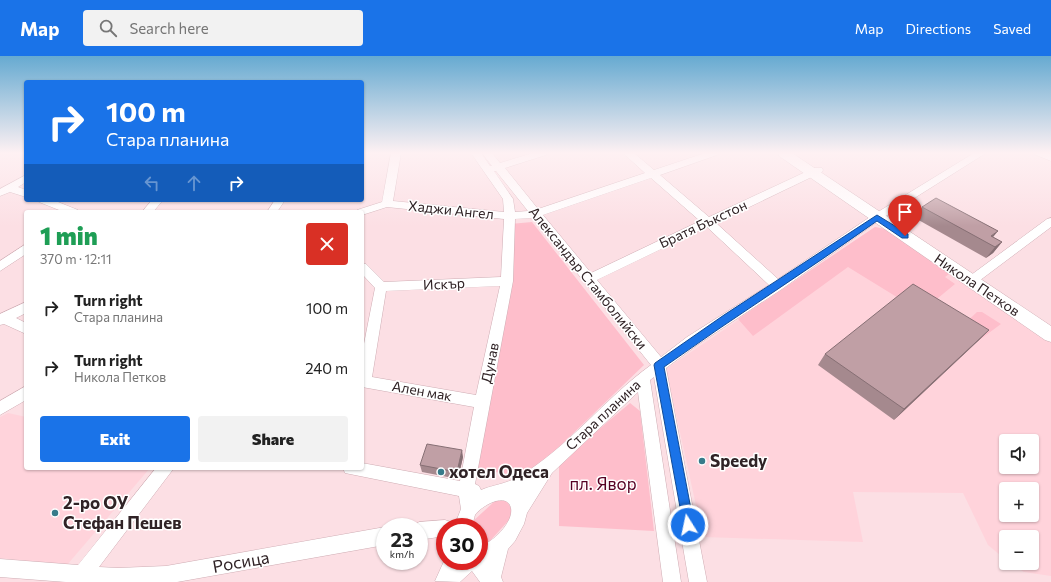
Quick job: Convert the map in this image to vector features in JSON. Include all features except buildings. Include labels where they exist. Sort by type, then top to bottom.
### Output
[{"type":"main road","name":"Никола Петков","points":[[824,178],[975,278],[1051,324]]},
{"type":"main road","name":"Никола Петков","points":[[975,278],[1051,335]]},
{"type":"street","points":[[387,204],[392,178]]},
{"type":"street","name":"Александър Стамболийски","points":[[498,178],[508,199],[509,216]]},
{"type":"street","name":"Александър Стамболийски","points":[[503,178],[539,213],[588,279],[659,365]]},
{"type":"street","name":"Хаджи Ангел","points":[[364,211],[387,204],[509,216],[539,213],[643,178]]},
{"type":"street","points":[[657,178],[778,286]]},
{"type":"street","name":"Братя Бъкстон","points":[[588,279],[801,178]]},
{"type":"street","name":"Стара планина","points":[[469,509],[496,493],[523,483],[547,467],[659,365],[727,317],[778,286],[880,216],[942,178]]},
{"type":"street","points":[[0,193],[24,179]]},
{"type":"street","points":[[10,188],[24,193]]},
{"type":"street","points":[[48,202],[69,210]]},
{"type":"street","points":[[149,210],[156,202]]},
{"type":"street","name":"Дунав","points":[[469,509],[466,490],[482,402],[507,281],[509,216]]},
{"type":"street","points":[[975,278],[1051,222]]},
{"type":"street","points":[[0,267],[24,249]]},
{"type":"street","points":[[364,269],[381,287],[364,376]]},
{"type":"street","name":"Искър","points":[[381,287],[507,281]]},
{"type":"street","points":[[2,319],[24,308]]},
{"type":"street","points":[[2,319],[24,328]]},
{"type":"street","points":[[659,365],[698,582]]},
{"type":"street","points":[[643,378],[672,582]]},
{"type":"street","name":"Ален мак","points":[[364,381],[482,402]]},
{"type":"street","points":[[0,409],[22,398]]},
{"type":"street","name":"Стара планина","points":[[500,546],[516,526],[520,509],[547,467]]},
{"type":"street","points":[[78,578],[164,470]]},
{"type":"street","points":[[361,470],[466,490],[512,496],[517,501],[520,509]]},
{"type":"street","points":[[466,518],[469,509]]},
{"type":"street","name":"Росица","points":[[0,568],[78,578],[166,575],[376,538]]},
{"type":"street","points":[[488,552],[500,546]]},
{"type":"street","points":[[492,581],[500,546]]},
{"type":"street","points":[[445,582],[450,570]]},
{"type":"street","points":[[445,582],[459,570]]},
{"type":"street","points":[[481,570],[492,581]]},
{"type":"shaded area","points":[[875,227],[890,230],[1051,340],[1051,576],[1024,572],[1021,570],[1039,570],[1039,530],[999,530],[999,554],[988,545],[963,493],[853,492],[863,542],[703,537],[666,369]]},
{"type":"shaded area","name":"2-ро ОУ Стефан Пешев","points":[[8,413],[24,417],[24,470],[148,470],[67,565],[0,558],[0,417]]},
{"type":"green space","points":[[532,222],[644,365],[528,477],[471,468],[513,282],[510,224]]},
{"type":"green space","points":[[875,227],[890,230],[952,272],[945,277],[955,284],[926,308],[900,299],[848,267],[753,336],[738,319]]},
{"type":"green space","points":[[977,312],[982,312],[1001,324],[978,341],[959,329]]},
{"type":"green space","name":"пл. Явор","points":[[630,403],[640,411],[654,531],[559,526],[559,463]]},
{"type":"green space","points":[[496,500],[507,501],[512,510],[511,518],[489,542],[488,518],[476,518]]},
{"type":"place","name":"Speedy","points":[[702,461]]},
{"type":"place","name":"хотел Одеса","points":[[441,472]]},
{"type":"place","name":"2-ро ОУ Стефан Пешев","points":[[55,513]]},
{"type":"route","points":[[688,525],[659,365],[727,317],[778,286],[877,217],[905,236]]}]
